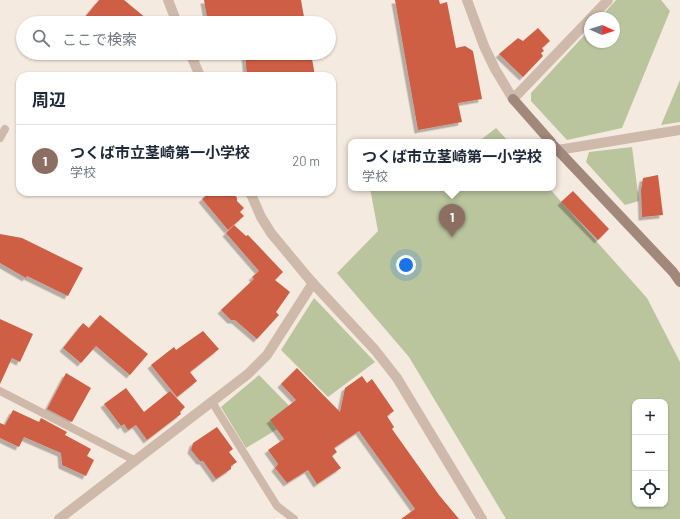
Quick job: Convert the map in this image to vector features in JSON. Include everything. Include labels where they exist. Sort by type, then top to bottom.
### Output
[{"type":"street","points":[[168,0],[174,16]]},
{"type":"street","points":[[467,0],[484,46],[495,69],[513,99],[548,139]]},
{"type":"street","points":[[596,12],[608,0]]},
{"type":"street","points":[[513,99],[584,24]]},
{"type":"street","points":[[193,60],[198,72]]},
{"type":"street","points":[[556,147],[680,130]]},
{"type":"street","points":[[556,148],[673,272],[680,282]]},
{"type":"street","points":[[252,196],[261,217],[271,233],[313,283],[375,350],[397,378],[482,519]]},
{"type":"street","points":[[58,519],[136,461],[248,374],[267,355],[313,283]]},
{"type":"lane","points":[[0,138],[5,129]]},
{"type":"lane","points":[[0,391],[136,461]]},
{"type":"lane","points":[[212,402],[277,506],[294,519]]},
{"type":"green space","points":[[616,0],[661,0],[670,11],[622,128],[567,140],[531,101],[531,93],[584,36],[584,48],[620,48],[620,12],[605,12]]},
{"type":"green space","points":[[680,80],[680,122],[661,125]]},
{"type":"green space","points":[[496,128],[506,139],[482,139]]},
{"type":"green space","points":[[632,147],[639,201],[625,205],[586,162],[589,152]]},
{"type":"green space","points":[[371,191],[552,191],[647,298],[680,362],[680,519],[506,519],[409,357],[337,273],[378,231]]},
{"type":"green space","points":[[314,298],[375,362],[328,397],[281,350]]},
{"type":"green space","points":[[259,375],[299,416],[246,448],[221,407]]},
{"type":"building","points":[[99,0],[124,0],[143,16],[86,16]]},
{"type":"building","points":[[204,0],[301,0],[304,16],[207,16]]},
{"type":"building","points":[[395,0],[439,0],[440,4],[447,2],[456,48],[465,46],[473,51],[482,99],[458,103],[462,122],[418,130]]},
{"type":"building","points":[[538,28],[550,41],[542,48],[544,51],[541,53],[543,56],[523,77],[499,54],[518,38],[523,41]]},
{"type":"building","points":[[246,60],[312,60],[314,72],[247,72]]},
{"type":"building","points":[[658,175],[663,215],[642,217],[641,190],[643,178]]},
{"type":"building","points":[[573,191],[609,229],[598,240],[561,202]]},
{"type":"building","points":[[205,196],[236,196],[237,201],[244,208],[240,212],[244,216],[228,230],[202,199]]},
{"type":"building","points":[[234,225],[246,236],[248,235],[283,272],[275,280],[290,292],[276,312],[279,315],[257,339],[235,320],[231,320],[221,310],[254,279],[252,277],[259,271],[226,233]]},
{"type":"building","points":[[0,234],[22,238],[83,268],[68,296],[27,276],[26,278],[0,263]]},
{"type":"building","points":[[100,315],[148,354],[130,375],[96,346],[81,363],[63,348],[83,323],[89,328]]},
{"type":"building","points":[[0,319],[33,334],[20,362],[12,358],[0,384]]},
{"type":"building","points":[[203,331],[219,349],[190,372],[197,381],[177,397],[151,365],[174,347],[176,350]]},
{"type":"building","points":[[297,368],[340,412],[345,388],[362,376],[367,383],[372,379],[394,411],[387,416],[394,427],[392,429],[439,495],[459,519],[401,519],[415,509],[359,431],[334,448],[337,452],[332,456],[341,468],[317,484],[308,470],[287,483],[275,468],[278,464],[268,450],[284,439],[270,420],[296,400],[281,384]]},
{"type":"building","points":[[66,373],[91,388],[72,422],[47,409]]},
{"type":"building","points":[[126,388],[144,412],[170,391],[185,407],[180,412],[181,414],[147,440],[136,425],[128,430],[124,424],[121,426],[104,404]]},
{"type":"building","points":[[13,410],[39,422],[41,418],[67,432],[65,435],[91,449],[87,456],[94,460],[86,476],[62,465],[61,453],[24,437],[19,447],[0,438],[0,423],[5,425]]},
{"type":"building","points":[[217,427],[233,449],[229,452],[237,462],[231,466],[231,469],[216,479],[203,461],[200,461],[191,450],[193,443]]},
{"type":"place","name":"つくば市立茎崎第一小学校","points":[[452,237]]}]
